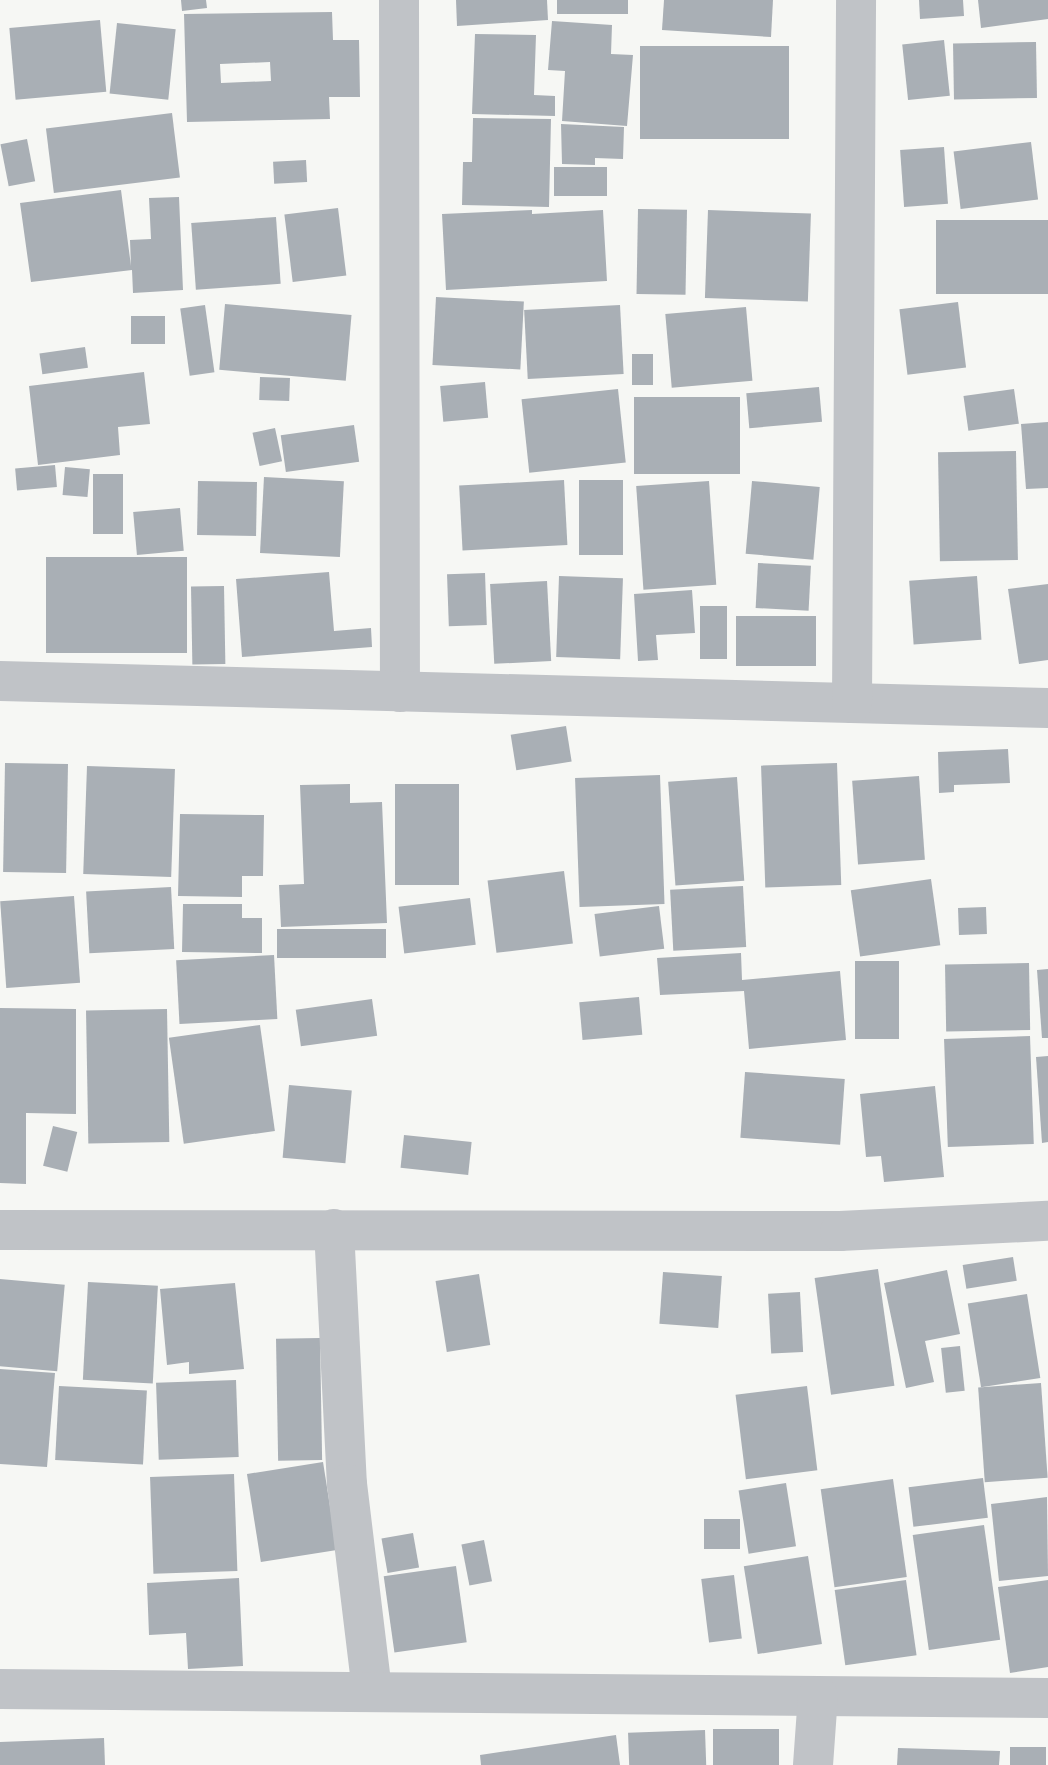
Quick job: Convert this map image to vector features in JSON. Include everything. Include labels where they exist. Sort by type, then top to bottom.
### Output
[{"type":"street","points":[[399,0],[400,692]]},
{"type":"street","points":[[852,703],[856,0]]},
{"type":"street","points":[[0,682],[1048,708]]},
{"type":"street","points":[[0,1230],[840,1231],[1048,1221]]},
{"type":"street","points":[[334,1229],[347,1484],[372,1692]]},
{"type":"street","points":[[0,1690],[1048,1698]]},
{"type":"street","points":[[813,1765],[818,1696]]},
{"type":"building","points":[[181,0],[206,0],[207,8],[182,11]]},
{"type":"building","points":[[456,0],[547,0],[548,20],[457,26]]},
{"type":"building","points":[[557,0],[628,0],[628,14],[557,14]]},
{"type":"building","points":[[664,0],[773,0],[771,37],[662,30]]},
{"type":"building","points":[[919,0],[963,0],[964,16],[920,19]]},
{"type":"building","points":[[978,0],[1048,0],[1048,19],[981,28]]},
{"type":"building","points":[[332,12],[333,40],[359,40],[360,97],[329,97],[330,119],[187,122],[184,14]],"holes":[[[270,62],[271,81],[221,83],[220,64]]]},
{"type":"building","points":[[100,20],[106,92],[16,100],[9,28]]},
{"type":"building","points":[[552,21],[612,25],[611,54],[633,55],[627,126],[562,121],[565,71],[548,70]]},
{"type":"building","points":[[117,23],[176,29],[168,100],[110,94]]},
{"type":"building","points":[[475,34],[536,35],[534,95],[555,96],[555,116],[472,114]]},
{"type":"building","points":[[944,40],[950,96],[908,100],[902,44]]},
{"type":"building","points":[[1036,42],[1037,98],[954,99],[953,43]]},
{"type":"building","points":[[640,46],[789,46],[789,139],[640,139]]},
{"type":"building","points":[[172,113],[180,178],[54,193],[46,128]]},
{"type":"building","points":[[473,118],[551,119],[549,207],[462,205],[463,162],[472,162]]},
{"type":"building","points":[[561,124],[624,127],[623,159],[595,158],[595,165],[562,164]]},
{"type":"building","points":[[27,139],[35,181],[9,186],[0,144]]},
{"type":"building","points":[[1031,142],[1038,200],[961,209],[954,152]]},
{"type":"building","points":[[944,147],[948,204],[904,207],[900,150]]},
{"type":"building","points":[[306,160],[307,182],[274,184],[273,162]]},
{"type":"building","points":[[554,167],[607,167],[607,196],[554,196]]},
{"type":"building","points":[[121,190],[131,266],[130,240],[151,239],[149,198],[179,197],[183,290],[133,293],[132,270],[31,282],[20,203]]},
{"type":"building","points":[[338,208],[346,275],[293,282],[284,215]]},
{"type":"building","points":[[638,209],[687,210],[686,295],[637,294]]},
{"type":"building","points":[[532,210],[532,214],[603,210],[607,281],[446,290],[442,214]]},
{"type":"building","points":[[708,210],[811,214],[808,302],[705,298]]},
{"type":"building","points":[[276,217],[281,284],[196,290],[191,223]]},
{"type":"building","points":[[936,220],[1048,220],[1048,294],[936,294]]},
{"type":"building","points":[[436,297],[524,302],[520,370],[432,365]]},
{"type":"building","points":[[958,302],[966,368],[907,375],[899,309]]},
{"type":"building","points":[[225,304],[352,315],[346,381],[219,370]]},
{"type":"building","points":[[205,305],[214,372],[190,376],[180,308]]},
{"type":"building","points":[[620,305],[624,374],[528,379],[524,310]]},
{"type":"building","points":[[746,307],[752,381],[672,388],[665,314]]},
{"type":"building","points":[[131,316],[165,316],[165,344],[131,344]]},
{"type":"building","points":[[85,347],[88,368],[42,374],[39,353]]},
{"type":"building","points":[[632,354],[653,354],[653,385],[632,385]]},
{"type":"building","points":[[144,372],[150,424],[118,427],[120,455],[38,465],[29,386]]},
{"type":"building","points":[[260,377],[290,378],[289,401],[259,400]]},
{"type":"building","points":[[485,382],[488,418],[443,422],[440,386]]},
{"type":"building","points":[[819,387],[822,422],[749,428],[746,393]]},
{"type":"building","points":[[618,389],[626,463],[529,473],[522,399]]},
{"type":"building","points":[[1014,389],[1019,424],[968,431],[963,396]]},
{"type":"building","points":[[634,397],[740,397],[740,474],[634,474]]},
{"type":"building","points":[[1048,422],[1048,488],[1026,489],[1021,424]]},
{"type":"building","points":[[354,425],[359,462],[286,472],[281,435]]},
{"type":"building","points":[[275,428],[282,461],[260,466],[253,433]]},
{"type":"building","points":[[1016,451],[1018,560],[940,561],[938,452]]},
{"type":"building","points":[[55,465],[57,487],[17,490],[15,468]]},
{"type":"building","points":[[65,467],[90,469],[87,497],[63,495]]},
{"type":"building","points":[[93,474],[123,474],[123,534],[93,534]]},
{"type":"building","points":[[264,477],[344,481],[340,557],[260,553]]},
{"type":"building","points":[[564,480],[567,545],[463,550],[459,485]]},
{"type":"building","points":[[579,480],[623,480],[623,555],[579,555]]},
{"type":"building","points":[[198,481],[257,482],[256,536],[197,535]]},
{"type":"building","points":[[709,481],[716,585],[643,590],[636,486]]},
{"type":"building","points":[[752,481],[820,487],[813,560],[746,554]]},
{"type":"building","points":[[180,508],[184,551],[137,555],[133,512]]},
{"type":"building","points":[[46,557],[187,557],[187,653],[46,653]]},
{"type":"building","points":[[758,563],[811,566],[809,611],[756,608]]},
{"type":"building","points":[[329,572],[334,631],[371,628],[372,647],[242,657],[236,579]]},
{"type":"building","points":[[485,573],[487,625],[449,626],[447,574]]},
{"type":"building","points":[[559,576],[623,578],[620,659],[556,657]]},
{"type":"building","points":[[977,576],[981,640],[914,645],[909,581]]},
{"type":"building","points":[[547,581],[551,661],[494,664],[490,584]]},
{"type":"building","points":[[1048,584],[1048,660],[1019,664],[1008,589]]},
{"type":"building","points":[[224,586],[225,664],[192,665],[191,587]]},
{"type":"building","points":[[692,590],[695,633],[656,635],[658,660],[638,661],[634,594]]},
{"type":"building","points":[[700,606],[727,606],[727,659],[700,659]]},
{"type":"building","points":[[736,616],[816,616],[816,666],[736,666]]},
{"type":"building","points":[[566,726],[572,762],[516,770],[511,735]]},
{"type":"building","points":[[1008,749],[1010,783],[954,785],[954,792],[939,793],[938,752]]},
{"type":"building","points":[[5,763],[68,764],[66,873],[3,872]]},
{"type":"building","points":[[837,763],[841,885],[765,888],[761,766]]},
{"type":"building","points":[[87,766],[175,769],[171,877],[83,874]]},
{"type":"building","points":[[660,775],[665,904],[580,907],[575,778]]},
{"type":"building","points":[[919,776],[925,860],[858,864],[852,781]]},
{"type":"building","points":[[737,777],[744,881],[675,886],[668,782]]},
{"type":"building","points":[[350,784],[350,803],[382,802],[387,923],[281,927],[279,885],[304,884],[300,785]]},
{"type":"building","points":[[395,784],[459,784],[459,885],[395,885]]},
{"type":"building","points":[[180,814],[264,815],[263,876],[242,876],[242,897],[178,896]]},
{"type":"building","points":[[564,871],[573,943],[496,953],[488,880]]},
{"type":"building","points":[[931,879],[940,945],[860,957],[851,890]]},
{"type":"building","points":[[743,886],[746,947],[673,951],[670,890]]},
{"type":"building","points":[[171,887],[174,949],[89,953],[86,891]]},
{"type":"building","points":[[74,896],[80,983],[6,988],[0,901]]},
{"type":"building","points":[[470,898],[476,945],[404,953],[399,907]]},
{"type":"building","points":[[183,904],[242,904],[242,918],[262,918],[262,953],[182,952]]},
{"type":"building","points":[[659,906],[664,949],[600,957],[594,914]]},
{"type":"building","points":[[986,907],[987,934],[959,935],[958,908]]},
{"type":"building","points":[[277,929],[386,929],[386,958],[277,958]]},
{"type":"building","points":[[741,953],[742,980],[840,971],[846,1040],[749,1049],[744,991],[660,995],[657,958]]},
{"type":"building","points":[[274,955],[277,1019],[179,1024],[176,960]]},
{"type":"building","points":[[855,961],[899,961],[899,1039],[855,1039]]},
{"type":"building","points":[[1029,963],[1030,1030],[946,1031],[945,964]]},
{"type":"building","points":[[1048,969],[1048,1038],[1042,1038],[1037,970]]},
{"type":"building","points":[[639,997],[642,1035],[583,1040],[579,1002]]},
{"type":"building","points":[[372,999],[377,1036],[301,1046],[296,1010]]},
{"type":"building","points":[[0,1008],[76,1009],[76,1114],[26,1113],[26,1184],[0,1183]]},
{"type":"building","points":[[167,1009],[169,1142],[88,1143],[86,1010]]},
{"type":"building","points":[[260,1025],[275,1131],[184,1144],[169,1038]]},
{"type":"building","points":[[1030,1036],[1034,1144],[948,1147],[944,1039]]},
{"type":"building","points":[[1048,1056],[1048,1142],[1042,1143],[1036,1057]]},
{"type":"building","points":[[745,1072],[845,1079],[840,1145],[740,1138]]},
{"type":"building","points":[[289,1085],[352,1090],[345,1163],[283,1158]]},
{"type":"building","points":[[935,1086],[944,1177],[884,1182],[881,1156],[866,1157],[860,1094]]},
{"type":"building","points":[[53,1126],[77,1132],[67,1172],[43,1166]]},
{"type":"building","points":[[404,1135],[472,1142],[468,1175],[401,1168]]},
{"type":"building","points":[[1013,1257],[1017,1281],[966,1289],[963,1265]]},
{"type":"building","points":[[878,1269],[894,1386],[831,1395],[815,1278]]},
{"type":"building","points":[[947,1270],[960,1334],[925,1341],[934,1382],[906,1388],[884,1283]]},
{"type":"building","points":[[663,1272],[722,1276],[718,1328],[659,1324]]},
{"type":"building","points":[[479,1274],[490,1345],[447,1352],[436,1281]]},
{"type":"building","points":[[0,1279],[65,1285],[57,1371],[0,1366]]},
{"type":"building","points":[[88,1282],[158,1286],[153,1384],[83,1380]]},
{"type":"building","points":[[235,1283],[244,1369],[189,1374],[189,1362],[167,1365],[160,1289]]},
{"type":"building","points":[[800,1292],[803,1352],[771,1354],[768,1294]]},
{"type":"building","points":[[1027,1294],[1040,1378],[981,1387],[968,1303]]},
{"type":"building","points":[[320,1338],[322,1460],[278,1461],[276,1339]]},
{"type":"building","points":[[960,1346],[965,1391],[946,1393],[941,1348]]},
{"type":"building","points":[[0,1369],[55,1373],[47,1467],[0,1464]]},
{"type":"building","points":[[236,1380],[239,1457],[159,1460],[156,1383]]},
{"type":"building","points":[[1041,1383],[1048,1478],[985,1482],[978,1387]]},
{"type":"building","points":[[59,1386],[147,1391],[143,1465],[55,1460]]},
{"type":"building","points":[[807,1386],[817,1470],[746,1479],[736,1395]]},
{"type":"building","points":[[323,1462],[337,1550],[261,1562],[247,1474]]},
{"type":"building","points":[[234,1474],[237,1571],[153,1574],[150,1477]]},
{"type":"building","points":[[983,1478],[988,1518],[913,1527],[909,1487]]},
{"type":"building","points":[[893,1479],[907,1577],[834,1587],[821,1489]]},
{"type":"building","points":[[786,1483],[796,1546],[749,1554],[739,1491]]},
{"type":"building","points":[[1047,1497],[1048,1576],[999,1581],[991,1504]]},
{"type":"building","points":[[704,1519],[740,1519],[740,1549],[704,1549]]},
{"type":"building","points":[[984,1525],[1000,1640],[929,1650],[913,1535]]},
{"type":"building","points":[[413,1533],[419,1567],[388,1573],[381,1539]]},
{"type":"building","points":[[484,1540],[492,1581],[469,1586],[461,1544]]},
{"type":"building","points":[[808,1556],[822,1644],[758,1654],[744,1566]]},
{"type":"building","points":[[456,1566],[467,1642],[394,1652],[384,1576]]},
{"type":"building","points":[[734,1575],[742,1639],[709,1643],[701,1579]]},
{"type":"building","points":[[239,1578],[243,1666],[188,1669],[186,1633],[149,1635],[147,1583]]},
{"type":"building","points":[[906,1580],[917,1655],[845,1665],[835,1590]]},
{"type":"building","points":[[1048,1580],[1048,1667],[1010,1673],[998,1587]]},
{"type":"building","points":[[713,1729],[779,1729],[779,1765],[713,1765]]},
{"type":"building","points":[[705,1730],[706,1765],[629,1765],[628,1733]]},
{"type":"building","points":[[616,1735],[620,1765],[481,1765],[480,1755]]},
{"type":"building","points":[[104,1738],[105,1765],[0,1765],[0,1742]]},
{"type":"building","points":[[1010,1747],[1046,1747],[1046,1765],[1010,1765]]},
{"type":"building","points":[[898,1748],[1000,1751],[999,1765],[897,1765]]}]
